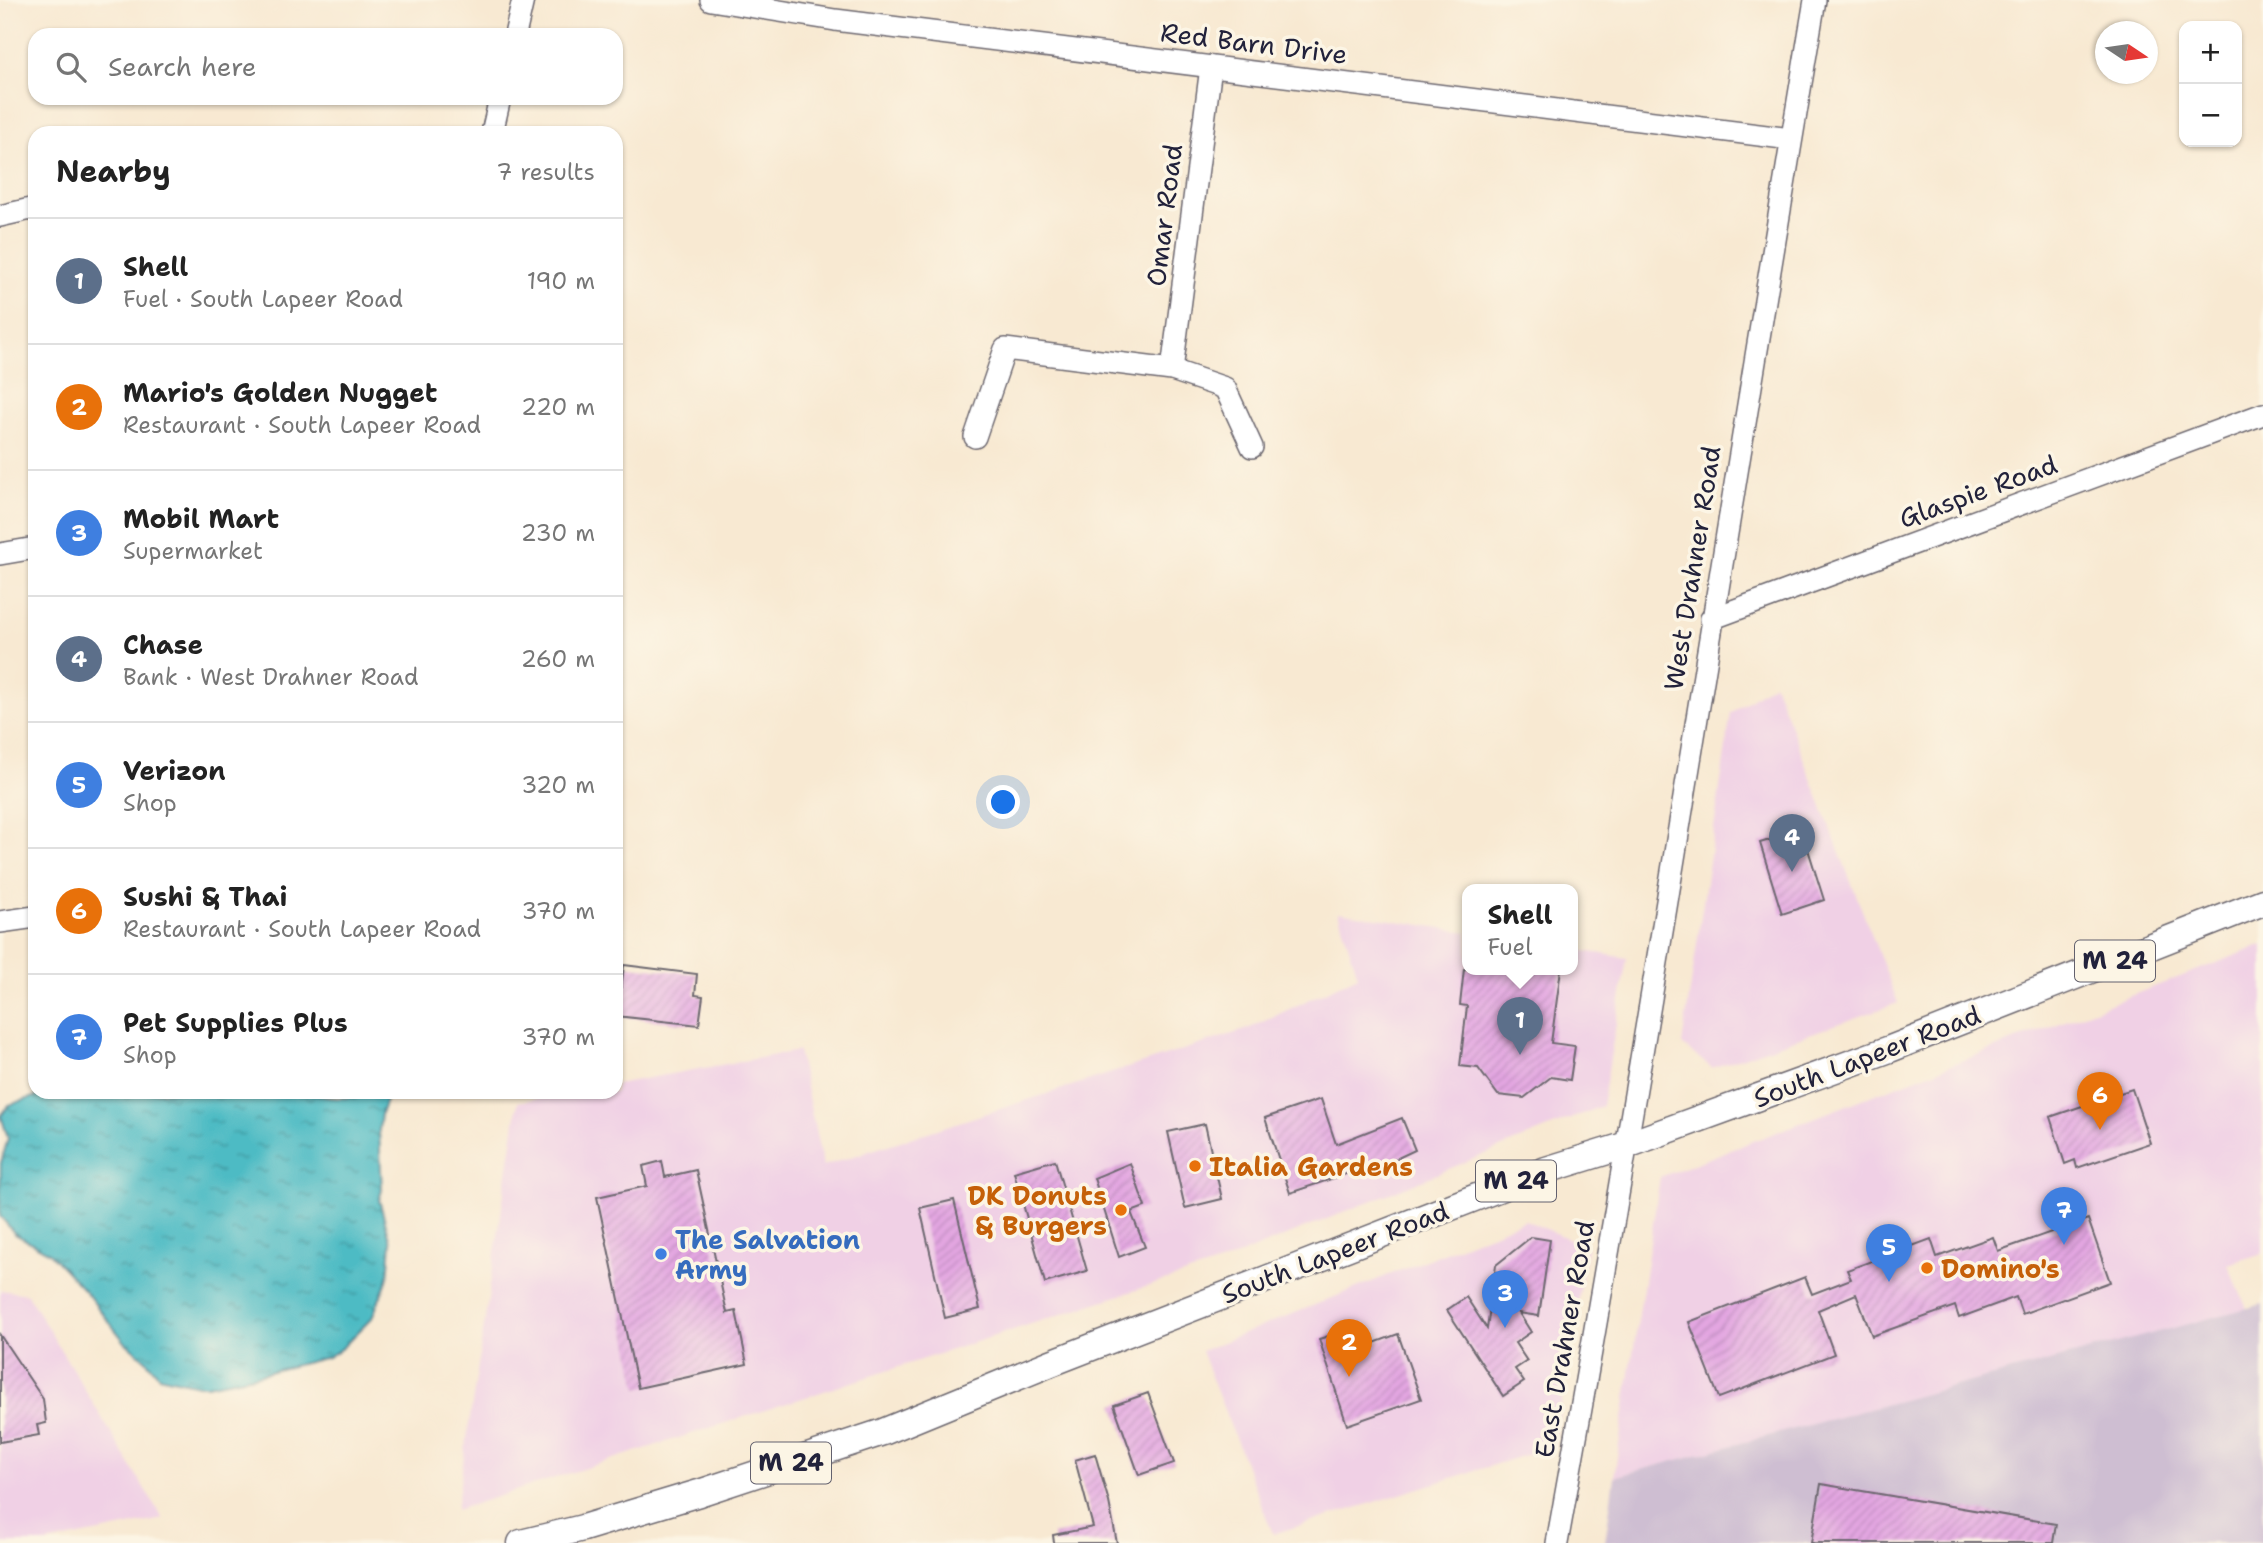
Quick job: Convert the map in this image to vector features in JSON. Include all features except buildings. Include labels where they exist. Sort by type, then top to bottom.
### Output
[{"type":"main road","name":"South Lapeer Road","points":[[521,1543],[583,1528],[699,1493],[883,1432],[1051,1363],[1546,1170],[1627,1145],[1890,1049],[2263,902]]},
{"type":"street","points":[[517,28],[523,0]]},
{"type":"street","name":"Red Barn Drive","points":[[711,0],[835,20],[1791,139]]},
{"type":"street","name":"West Drahner Road","points":[[1627,1145],[1711,619],[1815,0]]},
{"type":"street","name":"Omar Road","points":[[1172,370],[1211,67]]},
{"type":"street","points":[[494,126],[498,105]]},
{"type":"street","points":[[0,216],[28,210]]},
{"type":"street","points":[[975,437],[1005,349],[1172,370],[1225,388],[1252,447]]},
{"type":"street","name":"Glaspie Road","points":[[1711,619],[2263,414]]},
{"type":"street","points":[[0,554],[28,549]]},
{"type":"street","points":[[0,922],[28,918]]},
{"type":"street","name":"East Drahner Road","points":[[1557,1543],[1627,1145]]},
{"type":"shaded area","points":[[1774,683],[1898,1003],[1712,1068],[1682,1045],[1731,713]]},
{"type":"shaded area","points":[[1338,912],[1462,931],[1462,975],[1578,975],[1578,950],[1627,958],[1602,1106],[1220,1263],[456,1510],[518,1102],[534,1099],[623,1099],[623,1083],[798,1051],[823,1166],[1248,1029],[1358,976]]},
{"type":"shaded area","points":[[2263,945],[2263,1253],[2228,1264],[2247,1309],[1614,1477],[1660,1177]]},
{"type":"shaded area","points":[[1525,1220],[1587,1247],[1554,1446],[1273,1534],[1201,1351]]},
{"type":"shaded area","points":[[0,1290],[27,1294],[163,1519],[46,1543],[0,1543]]},
{"type":"shaded area","points":[[2263,1304],[2263,1543],[1605,1543],[1614,1477]]},
{"type":"water","points":[[28,1099],[386,1099],[379,1130],[382,1190],[379,1200],[391,1242],[388,1278],[372,1318],[342,1348],[328,1357],[207,1385],[159,1376],[146,1360],[125,1342],[84,1290],[48,1252],[15,1234],[0,1216],[1,1163],[8,1138],[1,1116],[9,1105]]},
{"type":"place","name":"Chase","points":[[1792,872]]},
{"type":"place","name":"Shell","points":[[1520,1055]]},
{"type":"place","name":"Sushi & Thai","points":[[2100,1130]]},
{"type":"place","name":"Italia Gardens","points":[[1195,1166]]},
{"type":"place","name":"DK Donuts & Burgers","points":[[1121,1210]]},
{"type":"place","name":"Pet Supplies Plus","points":[[2064,1245]]},
{"type":"place","name":"The Salvation Army","points":[[661,1254]]},
{"type":"place","name":"Domino's","points":[[1927,1268]]},
{"type":"place","name":"Verizon","points":[[1889,1282]]},
{"type":"place","name":"Mobil Mart","points":[[1505,1328]]},
{"type":"place","name":"Mario's Golden Nugget","points":[[1349,1377]]}]
